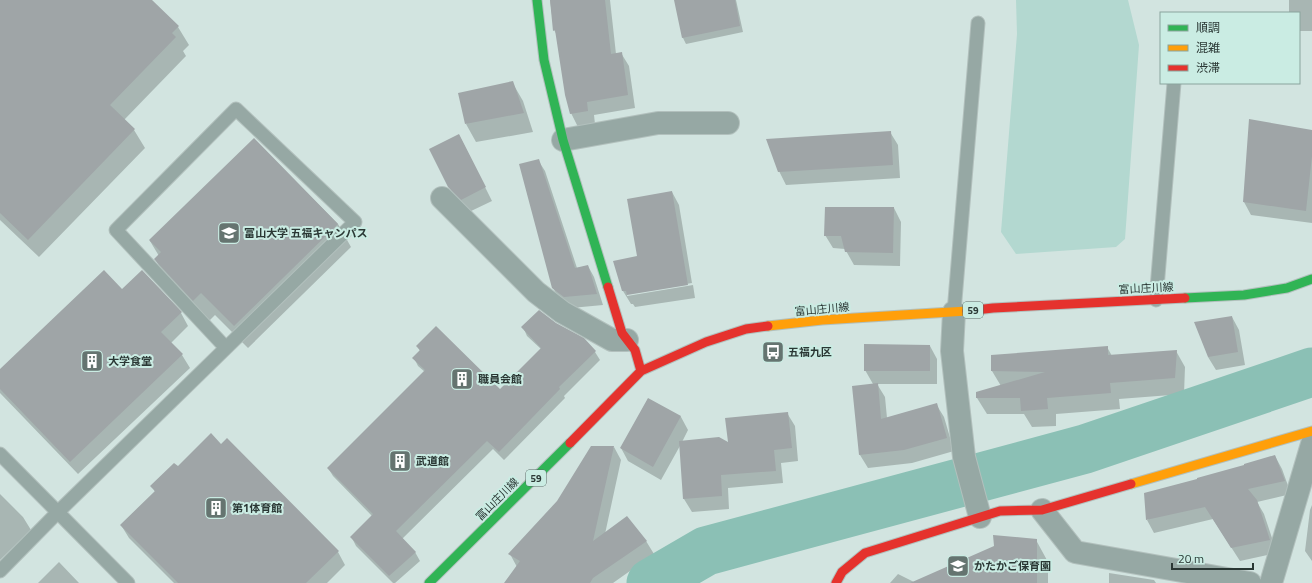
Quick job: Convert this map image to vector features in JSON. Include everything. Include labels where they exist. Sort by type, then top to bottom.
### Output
[{"type":"main road","points":[[537,0],[544,60],[563,140],[622,333],[635,350],[641,371]]},
{"type":"main road","name":"富山庄川線","points":[[429,583],[516,498],[641,371],[706,342],[746,329],[822,320],[954,312],[993,308],[1244,295],[1287,288],[1312,279]]},
{"type":"main road","points":[[836,583],[842,572],[865,553],[980,516],[1000,511],[1042,510],[1312,431]]},
{"type":"street","points":[[563,140],[658,123],[728,123]]},
{"type":"street","points":[[442,198],[541,296],[562,312],[612,340],[627,340]]},
{"type":"street","points":[[954,312],[952,351],[964,457],[980,516]]},
{"type":"street","points":[[1271,583],[1312,444]]},
{"type":"street","points":[[1042,510],[1075,552],[1250,583]]},
{"type":"lane","points":[[954,312],[978,24]]},
{"type":"lane","points":[[1156,300],[1174,84]]},
{"type":"lane","points":[[0,571],[58,512],[226,348],[355,222],[236,109],[116,230],[226,348]]},
{"type":"lane","points":[[0,454],[128,583]]},
{"type":"green space","points":[[1016,0],[1128,0],[1139,45],[1125,239],[1116,247],[1016,254],[1001,232],[1017,34]]},
{"type":"building","points":[[0,0],[152,0],[179,26],[172,33],[176,37],[110,105],[135,129],[28,240],[0,213]]},
{"type":"building","points":[[550,0],[605,0],[611,54],[622,52],[628,95],[587,102],[588,111],[570,114],[565,95],[555,30],[553,31]]},
{"type":"building","points":[[674,0],[735,0],[740,26],[682,38]]},
{"type":"building","points":[[513,81],[524,113],[465,124],[458,93]]},
{"type":"building","points":[[1249,119],[1312,130],[1312,156],[1306,211],[1243,202]]},
{"type":"building","points":[[891,131],[893,165],[778,172],[766,139]]},
{"type":"building","points":[[459,134],[486,187],[461,200],[448,187],[429,149]]},
{"type":"building","points":[[254,138],[338,224],[234,326],[201,293],[193,301],[154,259],[161,252],[149,240]]},
{"type":"building","points":[[539,159],[575,268],[588,265],[597,294],[564,297],[552,288],[519,164]]},
{"type":"building","points":[[672,191],[688,285],[627,295],[626,291],[622,291],[613,261],[637,256],[627,199]]},
{"type":"building","points":[[825,207],[894,207],[893,253],[845,252],[841,236],[824,236]]},
{"type":"building","name":"大学食堂","points":[[104,270],[122,289],[142,270],[182,312],[161,332],[183,354],[70,462],[0,389],[0,369]]},
{"type":"building","points":[[539,310],[556,323],[584,338],[596,351],[559,387],[560,389],[499,452],[487,441],[396,531],[416,552],[389,576],[350,537],[373,514],[327,468],[425,370],[412,358],[420,350],[416,346],[436,326],[500,389],[541,348],[521,327]]},
{"type":"building","points":[[1232,316],[1238,352],[1208,357],[1194,322]]},
{"type":"building","points":[[864,344],[930,345],[930,371],[864,371]]},
{"type":"building","points":[[1108,346],[1108,355],[1177,350],[1175,378],[1110,383],[1111,393],[1047,398],[1048,409],[1021,411],[1020,398],[976,398],[976,392],[1045,372],[991,371],[991,355]]},
{"type":"building","points":[[878,383],[881,419],[937,403],[947,438],[904,450],[859,455],[852,386]]},
{"type":"building","points":[[648,398],[681,416],[653,467],[620,448]]},
{"type":"building","points":[[788,412],[792,448],[774,450],[776,471],[721,475],[722,496],[683,499],[679,441],[719,437],[728,442],[725,418]]},
{"type":"building","name":"第1体育館","points":[[211,433],[221,444],[227,438],[339,551],[306,583],[178,583],[120,525],[155,491],[150,486],[174,463],[178,466]]},
{"type":"building","points":[[591,446],[614,446],[593,541],[627,516],[647,541],[593,578],[590,583],[504,583],[520,561],[508,554],[557,501]]},
{"type":"building","points":[[1275,455],[1285,481],[1248,489],[1257,500],[1270,540],[1231,548],[1205,507],[1146,520],[1144,493],[1197,479]]},
{"type":"building","points":[[993,535],[1037,539],[1037,583],[910,583],[994,546]]},
{"type":"waterway","points":[[651,583],[706,551],[1085,449],[1312,372]]},
{"type":"traffic: fast","points":[[537,0],[544,60],[563,140],[608,287]]},
{"type":"traffic: fast","points":[[1185,298],[1244,295],[1287,288],[1312,279]]},
{"type":"traffic: fast","points":[[429,583],[570,443]]},
{"type":"traffic: slow","points":[[768,326],[822,320],[967,311]]},
{"type":"traffic: slow","points":[[1131,484],[1312,431]]},
{"type":"traffic: jam","points":[[608,287],[622,333],[635,350],[641,371]]},
{"type":"traffic: jam","points":[[967,311],[993,308],[1185,298]]},
{"type":"traffic: jam","points":[[570,443],[641,371],[706,342],[746,329],[768,326]]},
{"type":"traffic: jam","points":[[836,583],[842,572],[865,553],[1000,511],[1042,510],[1131,484]]},
{"type":"place","name":"富山大学 五福キャンパス","points":[[229,233]]},
{"type":"place","name":"五福九区","points":[[773,352]]},
{"type":"place","name":"大学食堂","points":[[92,361]]},
{"type":"place","name":"職員会館","points":[[462,379]]},
{"type":"place","name":"武道館","points":[[400,461]]},
{"type":"place","name":"第1体育館","points":[[216,508]]},
{"type":"place","name":"かたかご保育園","points":[[958,566]]}]
